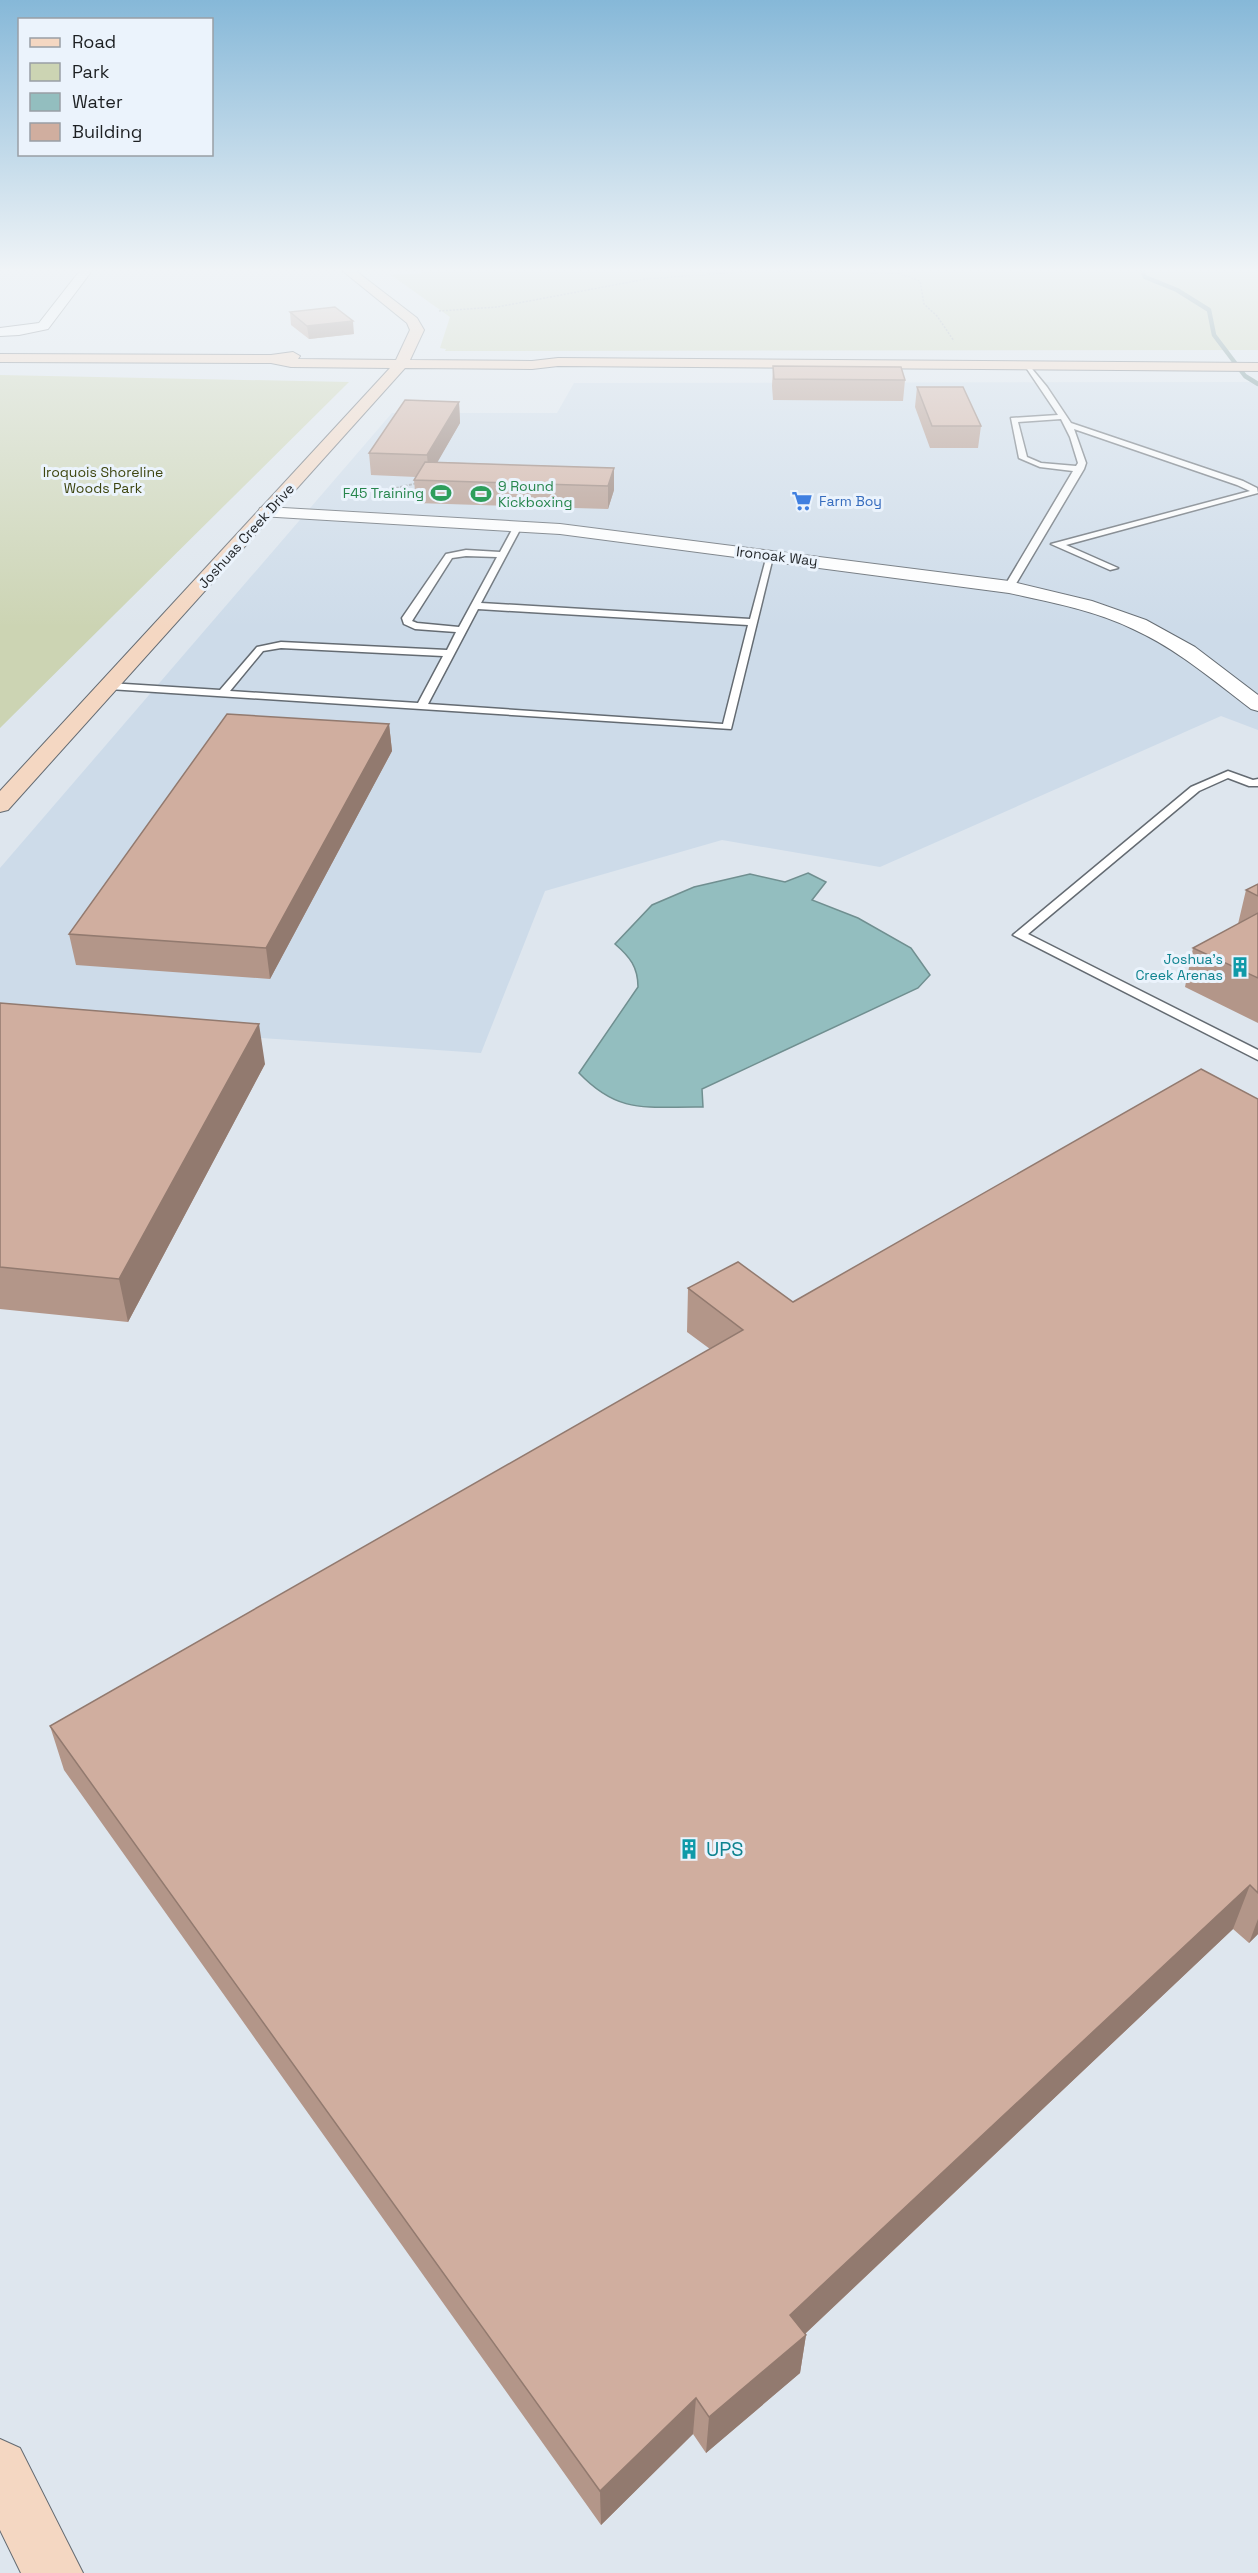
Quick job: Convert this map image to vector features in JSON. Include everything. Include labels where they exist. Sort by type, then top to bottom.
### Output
[{"type":"street","name":"Joshuas Creek Drive","points":[[0,805],[379,388]]},
{"type":"street","name":"Ironoak Way","points":[[266,512],[518,526],[619,536],[1009,587],[1084,605],[1138,624],[1188,651],[1258,705]]},
{"type":"street","points":[[0,2468],[53,2573]]},
{"type":"lane","points":[[1009,587],[1082,463],[1080,453],[1064,420],[1043,388]]},
{"type":"lane","points":[[1057,545],[1254,493],[1254,490],[1240,483],[1064,420],[1014,420],[1023,458],[1040,465],[1080,469]]},
{"type":"lane","points":[[421,707],[518,526]]},
{"type":"lane","points":[[1037,537],[1113,568]]},
{"type":"lane","points":[[462,630],[415,626],[407,622],[407,618],[449,555],[466,553],[503,555]]},
{"type":"lane","points":[[109,686],[727,727],[771,555]]},
{"type":"lane","points":[[476,606],[753,622]]},
{"type":"lane","points":[[222,694],[260,649],[269,646],[448,654]]},
{"type":"lane","points":[[1258,782],[1253,784],[1228,774],[1195,789],[1019,935],[1258,1056]]},
{"type":"shaded area","points":[[571,388],[1258,388],[1258,730],[1221,716],[880,867],[722,840],[545,891],[481,1053],[0,1020],[0,868],[392,413],[557,413]]},
{"type":"green space","name":"Iroquois Shoreline Woods Park","points":[[0,388],[343,388],[0,728]]},
{"type":"water","points":[[808,873],[826,882],[812,900],[858,918],[911,948],[930,975],[918,988],[702,1089],[703,1107],[636,1106],[608,1096],[579,1073],[638,987],[637,974],[632,963],[615,944],[652,905],[694,887],[750,874],[785,882]]},
{"type":"building","points":[[917,388],[963,388],[981,426],[932,426]]},
{"type":"building","points":[[405,400],[459,402],[427,455],[369,453]]},
{"type":"building","points":[[425,462],[614,468],[608,486],[414,480]]},
{"type":"building","points":[[227,714],[389,724],[266,948],[69,934]]},
{"type":"building","points":[[1258,884],[1258,896],[1246,890]]},
{"type":"building","points":[[1258,913],[1258,978],[1193,948]]},
{"type":"building","points":[[0,1003],[259,1024],[119,1279],[0,1267]]},
{"type":"building","name":"UPS","points":[[1201,1069],[1258,1099],[1258,1893],[1250,1885],[790,2315],[806,2335],[709,2417],[696,2398],[600,2491],[50,1726],[743,1330],[688,1288],[738,1262],[793,1302]]},
{"type":"place","name":"F45 Training","points":[[441,493]]},
{"type":"place","name":"9 Round Kickboxing","points":[[481,494]]},
{"type":"place","name":"Farm Boy","points":[[802,501]]},
{"type":"place","name":"Joshua's Creek Arenas","points":[[1240,967]]},
{"type":"place","name":"UPS","points":[[689,1849]]}]
